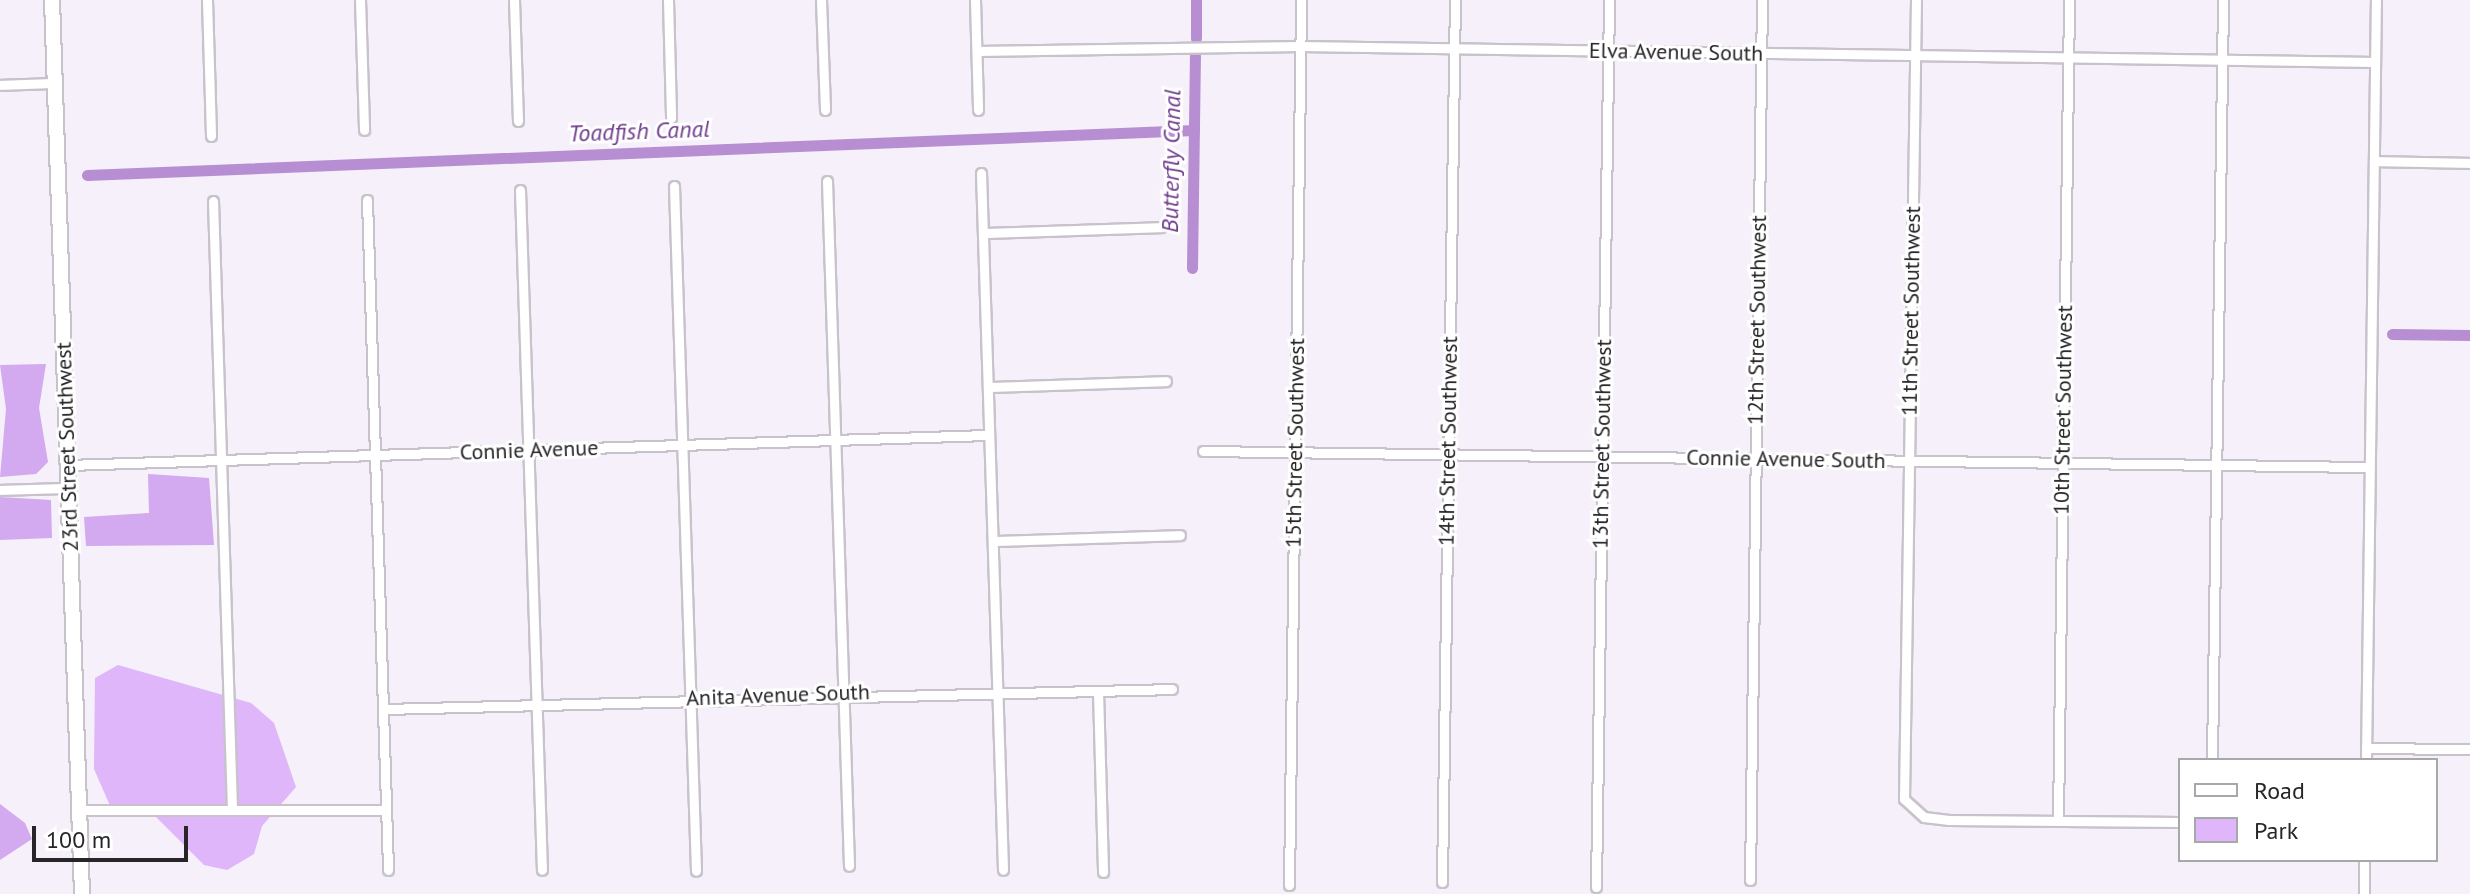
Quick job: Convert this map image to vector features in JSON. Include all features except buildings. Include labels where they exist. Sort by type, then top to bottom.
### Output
[{"type":"street","name":"23rd Street Southwest","points":[[52,0],[82,894]]},
{"type":"street","points":[[207,0],[211,136]]},
{"type":"street","points":[[360,0],[364,130]]},
{"type":"street","points":[[514,0],[518,121]]},
{"type":"street","points":[[668,0],[671,118]]},
{"type":"street","points":[[821,0],[825,110]]},
{"type":"street","points":[[975,0],[978,110]]},
{"type":"street","name":"15th Street Southwest","points":[[1289,885],[1301,0]]},
{"type":"street","name":"14th Street Southwest","points":[[1442,882],[1455,0]]},
{"type":"street","name":"13th Street Southwest","points":[[1596,887],[1609,0]]},
{"type":"street","name":"12th Street Southwest","points":[[1750,880],[1762,0]]},
{"type":"street","name":"11th Street Southwest","points":[[1916,0],[1904,787],[1913,812],[2058,820]]},
{"type":"street","name":"10th Street Southwest","points":[[2058,820],[2069,0]]},
{"type":"street","points":[[2212,758],[2223,0]]},
{"type":"street","points":[[2366,758],[2376,0]]},
{"type":"street","name":"Elva Avenue South","points":[[977,51],[1300,46],[2375,62]]},
{"type":"street","points":[[0,85],[55,83]]},
{"type":"street","points":[[2374,161],[2470,163]]},
{"type":"street","points":[[981,173],[1003,870]]},
{"type":"street","points":[[827,181],[849,866]]},
{"type":"street","points":[[674,186],[696,871]]},
{"type":"street","points":[[520,190],[542,870]]},
{"type":"street","points":[[367,200],[388,870]]},
{"type":"street","points":[[213,201],[232,809]]},
{"type":"street","points":[[983,233],[1161,227]]},
{"type":"street","points":[[988,387],[1166,381]]},
{"type":"street","name":"Connie Avenue","points":[[68,465],[989,435]]},
{"type":"street","name":"Connie Avenue South","points":[[1203,451],[2369,467]]},
{"type":"street","points":[[0,490],[68,488]]},
{"type":"street","points":[[993,541],[1180,535]]},
{"type":"street","name":"Anita Avenue South","points":[[384,709],[843,692],[997,694],[1172,689]]},
{"type":"street","points":[[1098,691],[1103,872]]},
{"type":"street","points":[[2366,748],[2470,749]]},
{"type":"street","points":[[79,810],[385,810]]},
{"type":"street","points":[[2058,820],[2178,822]]},
{"type":"street","points":[[2364,862],[2364,894]]},
{"type":"green space","points":[[118,665],[251,703],[274,723],[296,787],[262,826],[254,854],[227,870],[204,865],[155,816],[111,808],[94,769],[95,678]]},
{"type":"shaded area","points":[[46,364],[39,408],[48,462],[36,474],[0,477],[6,409],[0,365]]},
{"type":"shaded area","points":[[148,474],[209,478],[214,545],[86,546],[84,517],[149,513]]},
{"type":"shaded area","points":[[0,497],[51,500],[52,538],[0,540]]},
{"type":"shaded area","points":[[0,804],[25,823],[32,839],[0,860]]},
{"type":"waterway","name":"Butterfly Canal","points":[[1196,0],[1196,38]]},
{"type":"waterway","name":"Butterfly Canal","points":[[1192,268],[1195,55]]},
{"type":"waterway","name":"Toadfish Canal","points":[[87,175],[1194,130]]},
{"type":"waterway","points":[[2392,334],[2470,335]]}]
